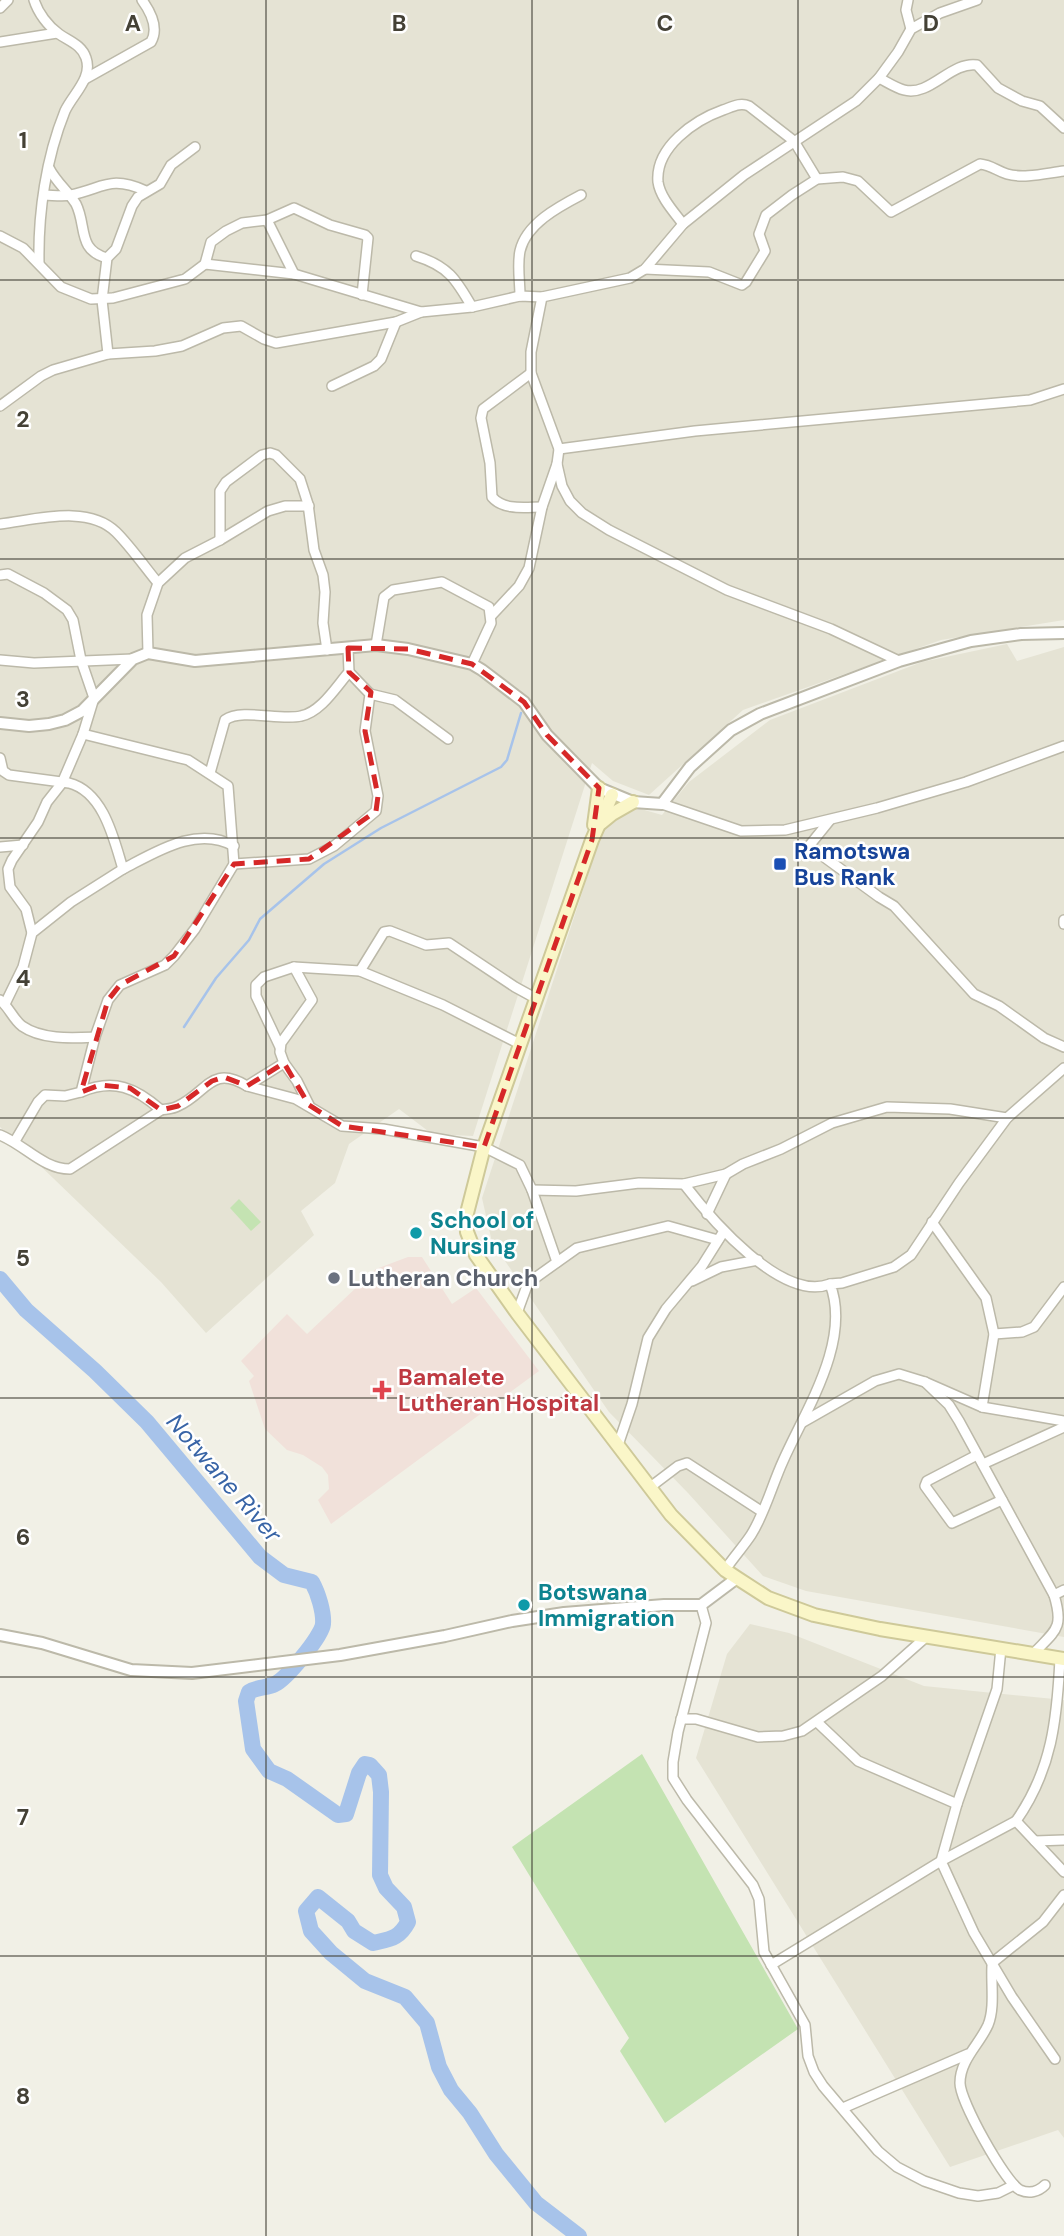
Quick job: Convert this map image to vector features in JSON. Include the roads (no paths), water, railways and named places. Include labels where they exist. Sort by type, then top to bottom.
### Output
[{"type":"main road","points":[[594,834],[599,788]]},
{"type":"main road","points":[[612,795],[594,834],[484,1147],[466,1217],[467,1232],[477,1255],[517,1313],[649,1488],[671,1515],[725,1570],[768,1598],[814,1615],[1062,1659]]},
{"type":"main road","points":[[594,834],[612,814],[633,802]]},
{"type":"street","points":[[0,8],[8,0]]},
{"type":"street","points":[[34,0],[36,9],[57,33],[76,44],[85,54],[88,66],[85,79],[65,111],[49,168],[44,195],[39,263]]},
{"type":"street","points":[[85,79],[151,42],[155,36],[153,25],[142,0]]},
{"type":"street","points":[[908,0],[906,10],[911,29]]},
{"type":"street","points":[[0,406],[41,376],[108,354],[182,346],[223,328],[241,326],[276,343],[396,322],[421,312],[472,307],[520,296],[542,297],[630,278],[645,268],[682,224],[744,175],[856,102],[879,78],[911,29],[940,13],[977,0]]},
{"type":"street","points":[[0,42],[57,33]]},
{"type":"street","points":[[879,78],[905,91],[917,91],[967,64],[977,65],[998,88],[1022,101],[1040,106],[1064,128]]},
{"type":"street","points":[[682,224],[661,193],[658,181],[660,164],[693,123],[709,115],[743,104],[749,106],[794,141],[817,179]]},
{"type":"street","points":[[108,354],[102,300],[107,258],[116,248],[132,206],[146,191],[160,184],[171,166],[195,147]]},
{"type":"street","points":[[645,268],[709,272],[741,285],[746,282],[765,251],[759,233],[766,215],[792,194],[817,179],[843,177],[858,181],[891,212],[981,164],[1020,176],[1064,171]]},
{"type":"street","points":[[49,168],[58,184],[70,195],[80,214],[91,250],[107,258]]},
{"type":"street","points":[[44,195],[70,195],[110,183],[131,185],[146,191]]},
{"type":"street","points":[[520,296],[519,253],[524,241],[556,208],[581,195]]},
{"type":"street","points":[[1,238],[23,248],[61,287],[81,296],[102,300],[185,279],[205,264],[211,242],[218,236],[242,223],[267,220],[295,208],[330,225],[365,235],[368,243],[362,295]]},
{"type":"street","points":[[267,220],[294,274]]},
{"type":"street","points":[[416,256],[446,269],[457,281],[472,307]]},
{"type":"street","points":[[205,264],[294,274],[421,312]]},
{"type":"street","points":[[491,616],[514,593],[529,568],[542,507],[557,464],[559,449],[531,373],[531,352],[542,297]]},
{"type":"street","points":[[331,386],[374,366],[381,359],[396,322]]},
{"type":"street","points":[[531,373],[490,402],[483,409],[481,418],[490,463],[492,497],[499,504],[510,507],[542,507]]},
{"type":"street","points":[[559,449],[695,431],[1030,400],[1064,389]]},
{"type":"street","points":[[220,540],[220,491],[226,482],[262,455],[276,455],[300,479],[309,506],[314,550],[323,575],[323,623],[327,650]]},
{"type":"street","points":[[557,464],[562,486],[570,501],[582,513],[609,530],[727,590],[831,629],[899,661]]},
{"type":"street","points":[[148,653],[147,615],[158,583],[185,558],[268,511],[285,506],[309,506]]},
{"type":"street","points":[[0,524],[70,516],[91,517],[115,530],[158,583]]},
{"type":"street","points":[[0,575],[8,574],[44,593],[67,610],[76,630],[81,660],[94,698],[83,734],[62,783],[47,802],[38,822],[8,869],[10,887],[26,909],[32,933],[23,967],[3,1002],[22,1026],[36,1033],[73,1038],[95,1037]]},
{"type":"street","points":[[376,645],[384,597],[393,590],[442,582],[489,607],[491,623],[472,664]]},
{"type":"street","points":[[662,804],[690,767],[731,730],[760,714],[899,661],[971,641],[1021,634],[1064,633]]},
{"type":"street","points":[[0,660],[34,663],[133,659],[148,653],[195,661],[376,645],[408,649],[472,664],[524,702],[547,735],[599,788],[633,802],[662,804],[741,831],[785,830],[830,820],[966,782],[1064,746]]},
{"type":"street","points":[[348,648],[349,672],[370,694],[395,700],[448,739]]},
{"type":"street","points":[[0,723],[29,726],[49,724],[82,711],[133,659]]},
{"type":"street","points":[[209,773],[224,724],[229,717],[302,716],[322,703],[349,672]]},
{"type":"street","points":[[234,864],[309,859],[334,846],[376,811],[378,796],[365,731],[370,694]]},
{"type":"street","points":[[80,1092],[108,1000],[120,985],[165,965],[174,956],[195,929],[234,864],[229,789],[226,784],[196,764],[176,756],[83,734]]},
{"type":"street","points":[[0,758],[1,773],[77,785],[97,806],[113,834],[123,869]]},
{"type":"street","points":[[830,820],[809,846],[894,906],[974,994],[999,1006],[1044,1038],[1064,1047]]},
{"type":"street","points":[[32,933],[71,902],[123,869],[170,845],[195,839],[221,839],[234,846]]},
{"type":"street","points":[[0,846],[23,845]]},
{"type":"street","points":[[360,971],[384,932],[390,931],[426,945],[449,943],[514,987],[537,999]]},
{"type":"street","points":[[280,1047],[312,1000],[294,967]]},
{"type":"street","points":[[309,1105],[284,1063],[280,1047],[256,996],[256,985],[264,977],[294,967],[360,971],[443,1005],[520,1044]]},
{"type":"street","points":[[247,1086],[284,1063]]},
{"type":"street","points":[[684,1184],[721,1236],[782,1276],[806,1288],[819,1289],[855,1279],[894,1267],[911,1255],[1007,1118],[1064,1068]]},
{"type":"street","points":[[0,1135],[15,1141],[49,1166],[70,1168],[161,1110],[178,1106],[212,1081],[223,1077],[234,1078],[247,1086],[296,1099],[342,1126],[383,1129],[484,1147],[520,1165],[558,1262]]},
{"type":"street","points":[[15,1141],[45,1095],[65,1096],[100,1085],[130,1088],[141,1093],[161,1110]]},
{"type":"street","points":[[532,1190],[576,1191],[639,1183],[684,1184],[726,1174],[832,1123],[887,1107],[950,1109],[1007,1118]]},
{"type":"street","points":[[707,1214],[726,1174]]},
{"type":"street","points":[[932,1222],[986,1298],[994,1334],[982,1407]]},
{"type":"street","points":[[517,1313],[528,1283],[577,1248],[667,1226],[721,1236]]},
{"type":"street","points":[[618,1445],[632,1404],[648,1338],[666,1309],[721,1236]]},
{"type":"street","points":[[687,1283],[721,1267],[758,1261]]},
{"type":"street","points":[[725,1570],[752,1534],[783,1459],[803,1422],[827,1361],[834,1329],[836,1300],[830,1284]]},
{"type":"street","points":[[994,1334],[1022,1332],[1034,1327],[1064,1287]]},
{"type":"street","points":[[803,1422],[875,1381],[900,1374],[982,1407],[1064,1421]]},
{"type":"street","points":[[925,1382],[949,1405],[1054,1595],[1061,1622],[1034,1653]]},
{"type":"street","points":[[983,1464],[1064,1427]]},
{"type":"street","points":[[977,1455],[927,1480],[925,1486],[952,1523],[1002,1500]]},
{"type":"street","points":[[649,1488],[678,1466],[687,1463],[761,1511]]},
{"type":"street","points":[[0,1635],[42,1643],[131,1670],[192,1673],[341,1655],[445,1636],[512,1620],[648,1606],[701,1605],[737,1578]]},
{"type":"street","points":[[1054,1595],[1064,1590]]},
{"type":"street","points":[[701,1605],[706,1623],[681,1719],[673,1762],[673,1778],[753,1885],[759,1899],[764,1952],[805,2025],[808,2056],[814,2071],[823,2086],[878,2151],[898,2167],[924,2181],[959,2193],[978,2196],[998,2193],[1014,2185]]},
{"type":"street","points":[[681,1719],[696,1719],[758,1737],[783,1736],[802,1731],[883,1676],[926,1637]]},
{"type":"street","points":[[1001,1648],[998,1689],[957,1804],[941,1861],[956,1898],[992,1964],[1055,2059]]},
{"type":"street","points":[[771,1965],[941,1861],[1016,1821],[1037,1786],[1049,1754],[1057,1716],[1062,1659]]},
{"type":"street","points":[[817,1722],[858,1761],[957,1804]]},
{"type":"street","points":[[1016,1821],[1064,1872]]},
{"type":"street","points":[[1035,1841],[1064,1840]]},
{"type":"street","points":[[1045,2185],[1038,2191],[1029,2192],[1014,2185],[990,2149],[964,2099],[960,2082],[968,2054],[988,2025],[992,1964],[1043,1922],[1064,1895]]},
{"type":"street","points":[[843,2108],[968,2054]]},
{"type":"waterway","points":[[184,1027],[216,978],[249,940],[260,919],[324,864],[381,828],[501,767],[507,760],[521,713]]},
{"type":"waterway","name":"Notwane River","points":[[0,1279],[26,1310],[95,1371],[147,1422],[260,1557],[284,1575],[312,1582],[322,1608],[321,1630],[303,1657],[287,1674],[272,1685],[249,1692],[246,1701],[253,1749],[269,1771],[287,1779],[338,1815],[346,1814],[359,1773],[365,1764],[370,1765],[379,1775],[380,1875],[386,1888],[404,1907],[408,1922],[397,1935],[373,1943],[354,1931],[348,1921],[318,1897],[306,1911],[311,1931],[331,1953],[365,1981],[405,1997],[427,2023],[439,2067],[451,2090],[470,2113],[496,2154],[536,2203],[579,2236]]},
{"type":"place","name":"Ramotswa Bus Rank","points":[[780,864]]},
{"type":"place","name":"School of Nursing","points":[[416,1233]]},
{"type":"place","name":"Lutheran Church","points":[[334,1278]]},
{"type":"place","name":"Bamalete Lutheran Hospital","points":[[382,1390]]},
{"type":"place","name":"Botswana Immigration","points":[[524,1605]]}]
